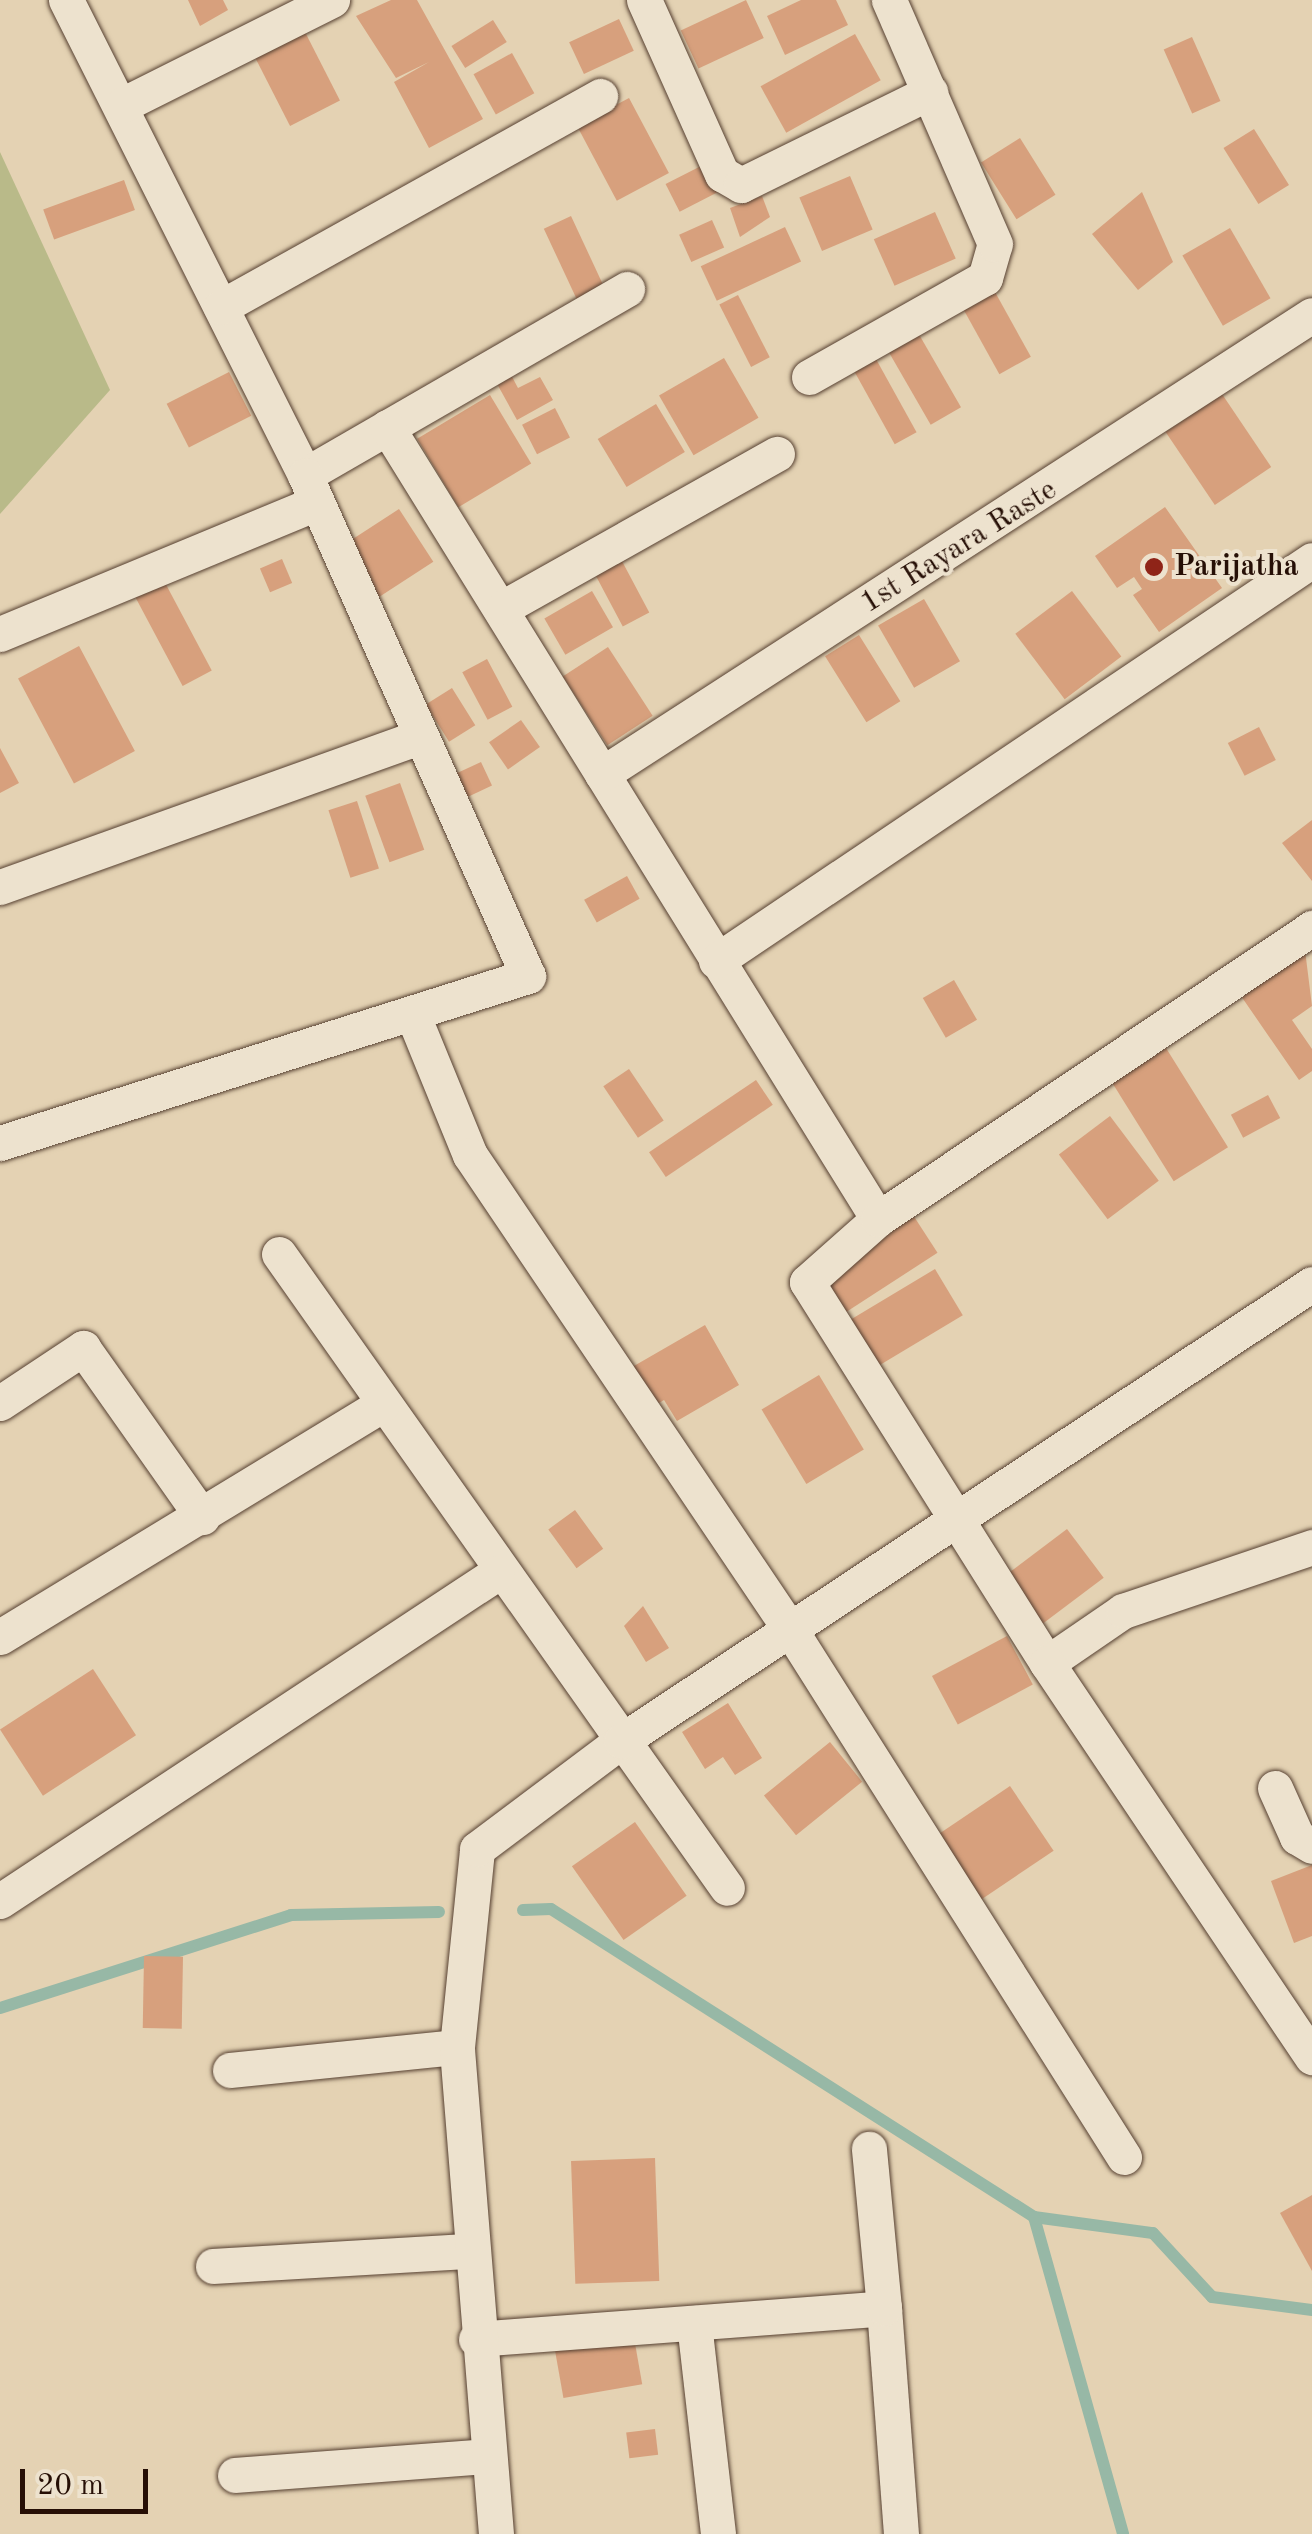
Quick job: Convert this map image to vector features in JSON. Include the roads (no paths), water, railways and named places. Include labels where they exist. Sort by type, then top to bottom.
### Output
[{"type":"street","points":[[0,1143],[528,976],[311,489],[122,105],[66,0]]},
{"type":"street","points":[[122,105],[332,0]]},
{"type":"street","points":[[644,0],[722,174],[741,186],[930,92]]},
{"type":"street","points":[[809,377],[985,278],[995,244],[888,0]]},
{"type":"street","points":[[221,307],[600,96]]},
{"type":"street","points":[[0,634],[311,489],[387,426],[627,289]]},
{"type":"street","name":"1st Rayara Raste","points":[[602,774],[1312,315]]},
{"type":"street","points":[[387,426],[504,607],[716,961],[878,1219]]},
{"type":"street","points":[[504,607],[776,454]]},
{"type":"street","points":[[716,961],[1312,560]]},
{"type":"street","points":[[0,888],[421,736]]},
{"type":"street","points":[[1312,928],[878,1219],[807,1282],[1047,1663],[1312,2056]]},
{"type":"street","points":[[412,1012],[470,1155],[793,1634],[1124,2156]]},
{"type":"street","points":[[279,1254],[497,1573],[727,1888]]},
{"type":"street","points":[[496,2534],[466,2251],[457,2047],[477,1849],[621,1740],[793,1634],[954,1519],[1312,1284]]},
{"type":"street","points":[[0,1403],[83,1348],[202,1516]]},
{"type":"street","points":[[0,1637],[382,1405]]},
{"type":"street","points":[[1047,1663],[1123,1611],[1312,1547]]},
{"type":"street","points":[[0,1901],[497,1573]]},
{"type":"street","points":[[1275,1788],[1297,1837],[1312,1846]]},
{"type":"street","points":[[230,2070],[457,2047]]},
{"type":"street","points":[[870,2149],[901,2534]]},
{"type":"street","points":[[213,2266],[466,2251]]},
{"type":"street","points":[[476,2339],[884,2308]]},
{"type":"street","points":[[694,2323],[718,2534]]},
{"type":"street","points":[[235,2475],[488,2456]]},
{"type":"waterway","points":[[523,1910],[551,1909],[1034,2217],[1153,2233],[1212,2297],[1312,2310]]},
{"type":"waterway","points":[[0,2008],[291,1915],[439,1912]]},
{"type":"waterway","points":[[1034,2217],[1123,2534]]},
{"type":"place","name":"Parijatha","points":[[1154,567]]}]
